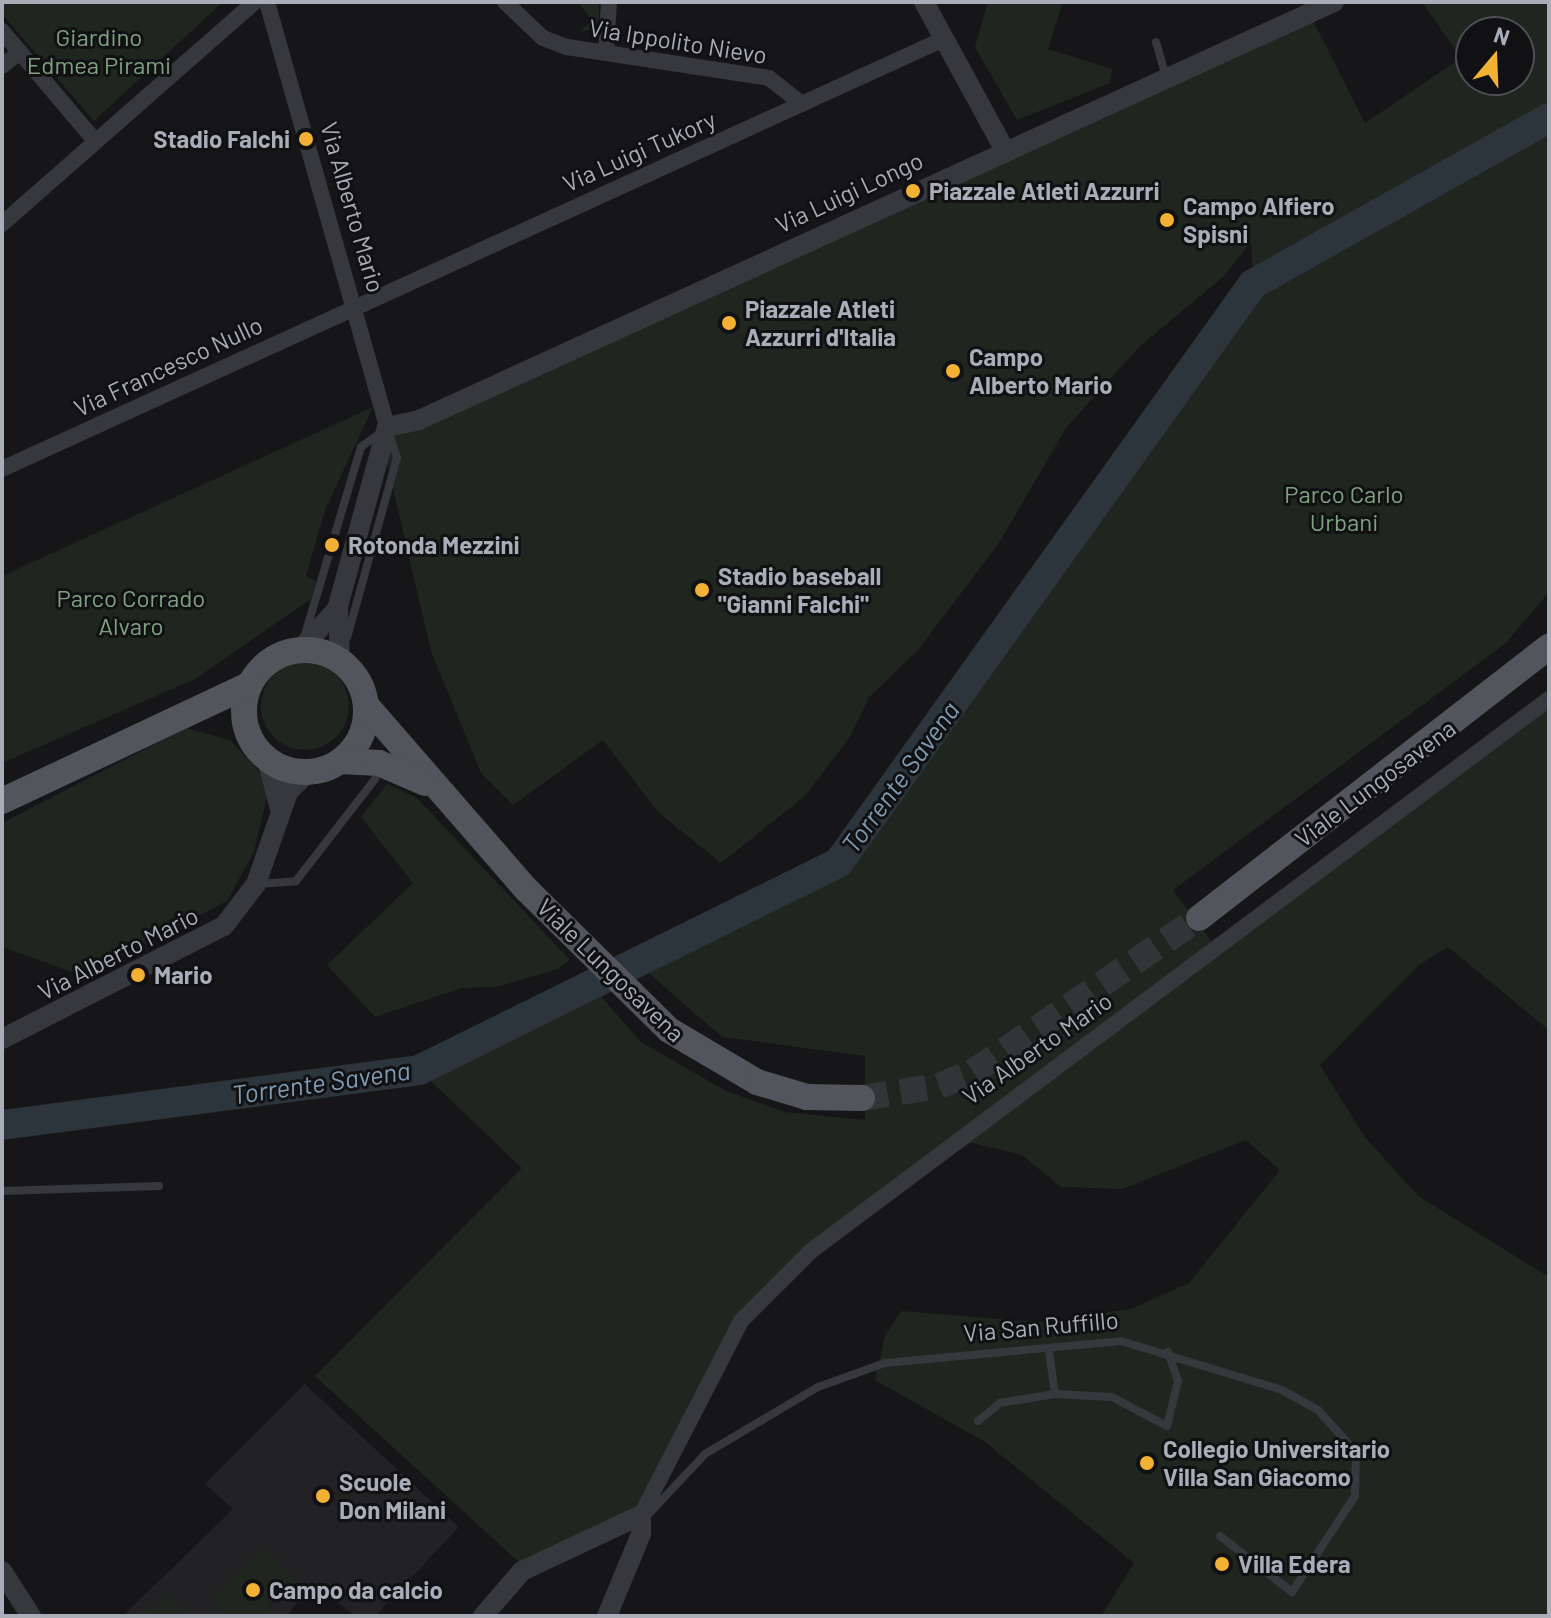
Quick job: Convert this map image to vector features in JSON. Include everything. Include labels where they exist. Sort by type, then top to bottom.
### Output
[{"type":"main road","name":"Viale Lungosavena","points":[[1199,918],[1549,647]]},
{"type":"main road","points":[[2,801],[249,685],[270,660],[300,650],[340,661],[366,705],[361,735],[341,761],[308,772],[267,759],[247,731],[249,685]]},
{"type":"main road","name":"Viale Lungosavena","points":[[366,705],[527,890],[636,1000],[701,1053],[757,1082],[807,1097],[862,1098]]},
{"type":"main road","points":[[180,717],[247,731]]},
{"type":"main road","name":"Viale Lungosavena","points":[[341,761],[397,769],[441,794]]},
{"type":"street","points":[[2,224],[255,2]]},
{"type":"street","name":"Via Alberto Mario","points":[[267,2],[387,427]]},
{"type":"street","name":"Via Ippolito Nievo","points":[[505,2],[543,38],[606,52],[769,78],[802,104]]},
{"type":"street","points":[[606,52],[609,2]]},
{"type":"street","points":[[924,2],[1004,149]]},
{"type":"street","name":"Via Luigi Longo","points":[[387,427],[419,420],[1004,149],[1334,2]]},
{"type":"street","points":[[2,31],[96,142]]},
{"type":"street","name":"Via Luigi Tukory","points":[[354,306],[944,39]]},
{"type":"street","points":[[2,66],[20,52]]},
{"type":"street","name":"Via Francesco Nullo","points":[[2,469],[354,306]]},
{"type":"street","points":[[340,661],[338,606],[387,427]]},
{"type":"street","points":[[300,650],[338,606]]},
{"type":"street","name":"Via Alberto Mario","points":[[642,1517],[741,1321],[811,1251],[1549,699]]},
{"type":"street","points":[[267,759],[280,809]]},
{"type":"street","name":"Via Alberto Mario","points":[[2,1039],[213,934],[256,884],[280,809],[308,772]]},
{"type":"street","name":"Via San Ruffillo","points":[[483,1616],[522,1571],[642,1517]]},
{"type":"street","name":"Via San Ruffillo","points":[[607,1616],[642,1517]]},
{"type":"street","points":[[2,1571],[7,1594],[31,1616]]},
{"type":"lane","points":[[1156,42],[1166,77]]},
{"type":"lane","points":[[300,650],[361,447],[387,427]]},
{"type":"lane","name":"Via Alberto Mario","points":[[340,661],[397,458],[387,427]]},
{"type":"lane","points":[[256,884],[296,881],[376,778]]},
{"type":"lane","points":[[2,1191],[159,1186]]},
{"type":"lane","name":"Via San Ruffillo","points":[[642,1517],[705,1454],[818,1387],[885,1363],[1049,1352],[1121,1341],[1168,1352],[1282,1390],[1318,1410],[1356,1452],[1355,1496],[1292,1592],[1220,1536]]},
{"type":"lane","points":[[1049,1352],[1055,1394]]},
{"type":"lane","points":[[978,1421],[1000,1403],[1055,1394],[1112,1397],[1167,1426],[1178,1381],[1168,1352]]},
{"type":"shaded area","name":"Scuole Don Milani","points":[[305,1384],[459,1527],[375,1616],[355,1616],[312,1582],[287,1616],[123,1616],[233,1509],[205,1484]]},
{"type":"green space","name":"Giardino Edmea Pirami","points":[[2,2],[223,2],[94,121],[2,14]]},
{"type":"green space","points":[[578,2],[599,2],[599,28],[579,32],[592,21]]},
{"type":"green space","points":[[988,2],[1063,2],[1048,49],[1112,69],[1110,83],[1017,120],[975,47]]},
{"type":"green space","name":"Parco Carlo Urbani","points":[[1422,2],[1549,2],[1549,592],[1506,643],[1173,890],[1218,950],[1549,691],[1549,1030],[1448,947],[1419,965],[1320,1065],[1364,1136],[1418,1196],[1549,1277],[1549,1616],[1101,1616],[1134,1563],[985,1442],[875,1380],[885,1336],[901,1311],[1038,1322],[1131,1309],[1189,1283],[1280,1170],[1246,1140],[1122,1189],[1061,1187],[1022,1155],[972,1143],[896,1183],[741,1321],[656,1501],[521,1564],[315,1376],[522,1168],[419,1070],[592,986],[641,1042],[726,1091],[785,1112],[865,1120],[865,1056],[722,1037],[636,962],[839,862],[1253,284],[1251,242],[1224,276],[1139,347],[1066,428],[999,543],[918,650],[869,697],[850,737],[805,796],[721,863],[658,812],[603,740],[513,805],[481,773],[431,651],[380,433],[1305,5],[1365,123],[1455,62],[1455,96],[1535,96],[1535,16],[1455,16],[1455,49]]},
{"type":"green space","name":"Parco Corrado Alvaro","points":[[373,407],[325,510],[306,576],[316,581],[311,599],[195,679],[2,763],[2,576]]},
{"type":"green space","points":[[305,662],[322,666],[336,675],[345,689],[349,706],[345,723],[336,737],[322,746],[305,750],[288,746],[274,737],[265,723],[261,706],[265,689],[274,675],[288,666]]},
{"type":"green space","points":[[186,728],[230,740],[263,775],[268,792],[254,852],[227,901],[83,976],[2,947],[2,823]]},
{"type":"green space","points":[[387,784],[417,798],[570,960],[558,969],[496,987],[462,988],[375,1017],[327,965],[413,883],[361,817]]},
{"type":"green space","name":"Campo da calcio","points":[[263,1547],[296,1580],[261,1616],[227,1616],[210,1599]]},
{"type":"green space","points":[[167,1593],[190,1616],[143,1616]]},
{"type":"waterway","name":"Torrente Savena","points":[[2,1125],[419,1070],[839,862],[1253,284],[1549,118]]},
{"type":"tunnel","points":[[862,1098],[939,1086],[973,1072],[1199,918]]},
{"type":"place","name":"Stadio Falchi","points":[[306,139]]},
{"type":"place","name":"Piazzale Atleti Azzurri","points":[[913,191]]},
{"type":"place","name":"Campo Alfiero Spisni","points":[[1167,220]]},
{"type":"place","name":"Piazzale Atleti Azzurri d'Italia","points":[[729,323]]},
{"type":"place","name":"Campo Alberto Mario","points":[[953,371]]},
{"type":"place","name":"Rotonda Mezzini","points":[[332,545]]},
{"type":"place","name":"Stadio baseball \"Gianni Falchi\"","points":[[702,590]]},
{"type":"place","name":"Mario","points":[[138,975]]},
{"type":"place","name":"Collegio Universitario Villa San Giacomo","points":[[1147,1463]]},
{"type":"place","name":"Scuole Don Milani","points":[[323,1496]]},
{"type":"place","name":"Villa Edera","points":[[1222,1564]]},
{"type":"place","name":"Campo da calcio","points":[[253,1590]]}]
